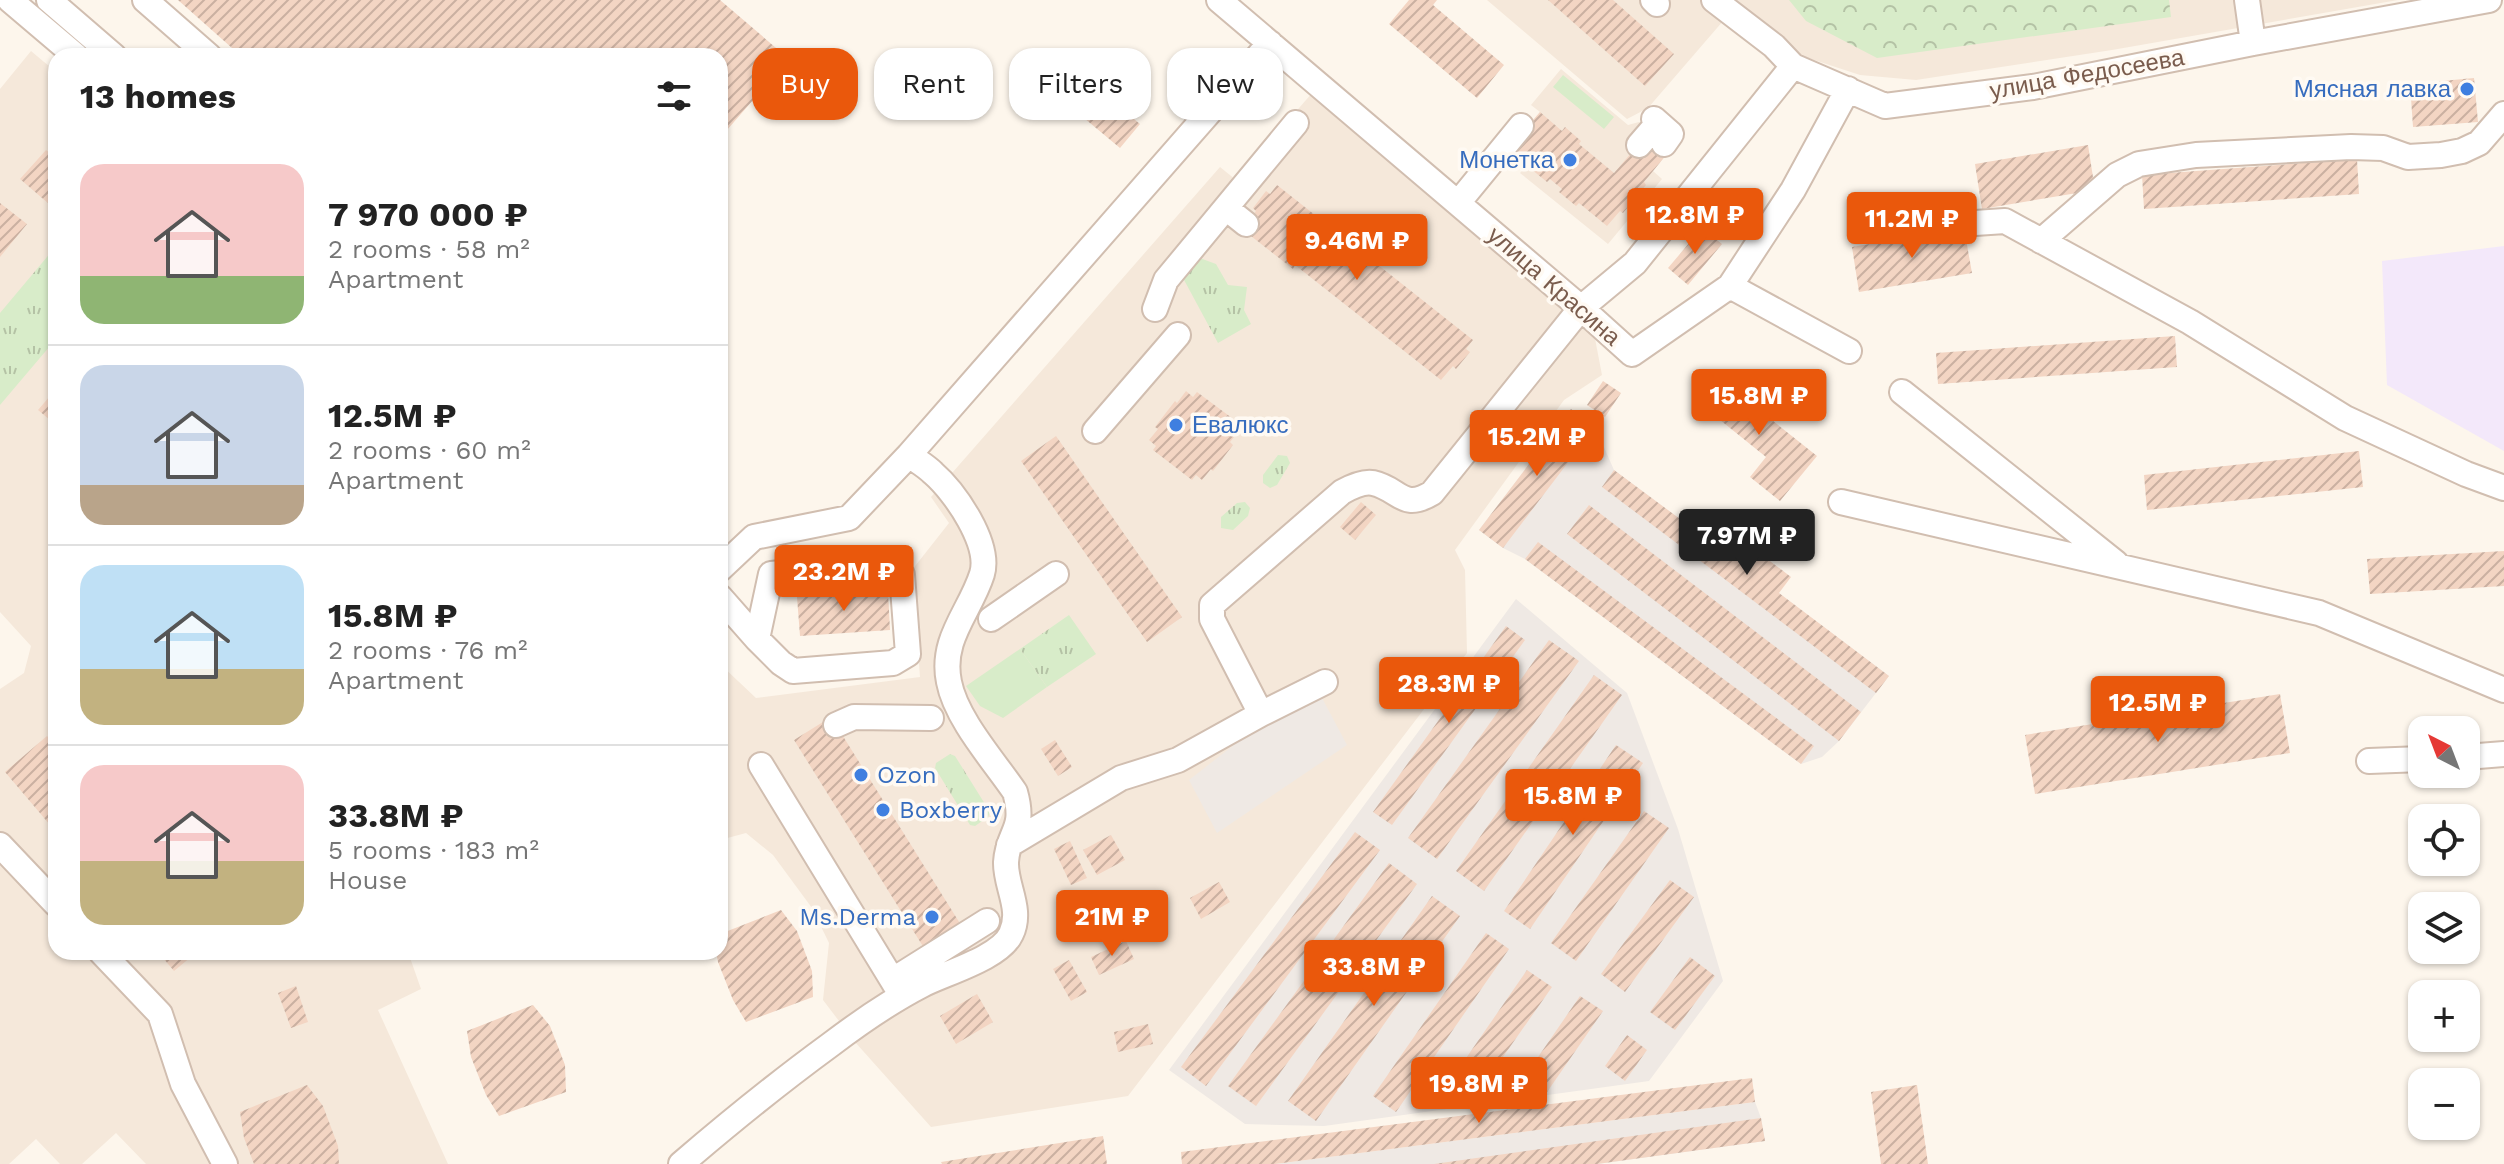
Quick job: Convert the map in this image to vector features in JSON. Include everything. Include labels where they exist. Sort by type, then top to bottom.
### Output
[{"type":"street","points":[[10,0],[67,48]]},
{"type":"street","points":[[49,0],[105,48]]},
{"type":"street","points":[[145,0],[200,48]]},
{"type":"street","name":"улица Красина","points":[[1219,0],[1632,354],[1730,286]]},
{"type":"street","name":"улица Федосеева","points":[[1714,0],[1774,46],[1793,66],[1885,106],[2033,87],[2439,5],[2489,0]]},
{"type":"street","points":[[2247,0],[2253,43]]},
{"type":"street","points":[[728,561],[754,537],[849,518],[909,455],[1270,43]]},
{"type":"street","points":[[1261,714],[1212,619],[1212,605],[1342,492],[1356,485],[1373,483],[1409,501],[1420,500],[1432,493],[1581,308],[1635,263],[1793,66]]},
{"type":"street","points":[[1848,89],[1793,190],[1730,286],[1849,351]]},
{"type":"street","points":[[2041,241],[2117,175],[2139,164],[2196,155],[2351,147],[2383,148],[2408,157],[2441,155],[2462,151],[2479,143],[2504,114]]},
{"type":"street","points":[[1155,309],[1166,280],[1296,123]]},
{"type":"street","points":[[1458,203],[1521,126]]},
{"type":"street","points":[[1639,145],[1659,128]]},
{"type":"street","points":[[1226,208],[1246,224]]},
{"type":"street","points":[[1930,226],[2005,221],[2190,322],[2345,418],[2466,474],[2504,488]]},
{"type":"street","points":[[1095,431],[1178,335]]},
{"type":"street","points":[[1902,392],[2121,567]]},
{"type":"street","points":[[897,988],[970,964],[1006,942],[1012,934],[1015,913],[1006,864],[1009,845],[1018,830],[1020,809],[1015,792],[961,712],[949,682],[949,646],[982,573],[984,558],[971,524],[954,498],[936,475],[909,455]]},
{"type":"street","points":[[1841,502],[2319,613],[2504,690]]},
{"type":"street","points":[[728,606],[757,639],[781,663],[793,671],[893,663],[908,654],[902,575],[884,563],[846,575],[771,574],[757,639]]},
{"type":"street","points":[[991,619],[1056,574]]},
{"type":"street","points":[[1009,845],[1121,778],[1178,760],[1325,682]]},
{"type":"street","points":[[836,725],[854,717],[931,718]]},
{"type":"street","points":[[2480,756],[2504,754]]},
{"type":"street","points":[[2369,761],[2408,760]]},
{"type":"street","points":[[761,765],[897,988]]},
{"type":"street","points":[[0,845],[48,896]]},
{"type":"street","points":[[681,1164],[756,1099],[875,1011],[897,988],[987,921]]},
{"type":"street","points":[[109,960],[160,1014],[183,1084],[225,1164]]},
{"type":"shaded area","points":[[1487,0],[2398,0],[2112,50],[1916,80],[1860,75],[1802,56],[1736,6],[1648,108],[1627,119]]},
{"type":"shaded area","points":[[31,51],[48,65],[48,960],[411,960],[421,989],[378,1010],[448,1164],[146,1164],[116,1133],[82,1164],[60,1164],[36,1139],[9,1164],[0,1164],[0,689],[24,673],[31,646],[0,612],[0,89]]},
{"type":"shaded area","points":[[1561,69],[1628,125],[1639,122],[1671,149],[1653,171],[1662,179],[1608,244],[1520,173],[1530,162],[1511,146],[1540,112],[1531,105]]},
{"type":"shaded area","points":[[1313,92],[1592,323],[1602,375],[1564,400],[1455,550],[1465,570],[1467,653],[1128,1096],[931,1127],[855,1042],[823,1000],[829,943],[812,908],[773,855],[746,833],[728,838],[728,672],[756,698],[920,677],[912,570],[949,523],[931,497],[1220,167],[1236,180]]},
{"type":"shaded area","points":[[2504,246],[2504,451],[2387,385],[2382,261]]},
{"type":"shaded area","points":[[1571,409],[1595,427],[1614,470],[1889,676],[1839,741],[1822,757],[1801,764],[1525,559],[1503,548],[1479,530]]},
{"type":"shaded area","points":[[1516,599],[1627,693],[1678,829],[1723,981],[1649,1081],[1324,1126],[1245,1124],[1169,1070]]},
{"type":"shaded area","points":[[1321,696],[1347,745],[1217,833],[1189,780],[1257,727]]},
{"type":"shaded area","points":[[1755,1102],[1765,1141],[1597,1164],[1275,1164]]},
{"type":"green space","points":[[1789,0],[2169,0],[2171,17],[1877,58],[1806,21]]},
{"type":"green space","points":[[1563,75],[1614,117],[1604,129],[1553,87]]},
{"type":"green space","points":[[1915,209],[1917,225],[1861,235],[1855,217]]},
{"type":"green space","points":[[48,256],[48,348],[0,405],[0,313]]},
{"type":"green space","points":[[1197,257],[1216,264],[1228,285],[1247,287],[1244,310],[1251,324],[1218,343],[1183,278]]},
{"type":"green space","points":[[1278,455],[1287,456],[1290,463],[1277,485],[1270,488],[1263,483],[1263,475]]},
{"type":"green space","points":[[1245,502],[1250,508],[1248,516],[1233,530],[1221,528],[1221,517],[1237,503]]},
{"type":"green space","points":[[1069,615],[1096,654],[1047,687],[1020,649]]},
{"type":"green space","points":[[1020,649],[1047,687],[1003,718],[980,706],[966,686]]},
{"type":"green space","points":[[950,754],[955,756],[990,812],[975,826],[970,825],[935,768],[936,763]]},
{"type":"building","points":[[178,0],[720,0],[776,48],[752,48],[752,101],[728,129],[728,48],[232,48]]},
{"type":"building","points":[[1409,0],[1437,0],[1433,5],[1504,65],[1477,98],[1389,24]]},
{"type":"building","points":[[1548,0],[1613,0],[1674,54],[1645,86]]},
{"type":"building","points":[[2474,78],[2478,122],[2413,127],[2410,84]]},
{"type":"building","points":[[1540,112],[1562,131],[1565,127],[1581,141],[1579,144],[1614,173],[1632,152],[1640,159],[1658,138],[1671,149],[1623,213],[1620,211],[1607,226],[1579,203],[1576,206],[1559,192],[1562,189],[1550,179],[1547,182],[1531,169],[1534,165],[1511,146]]},
{"type":"building","points":[[1086,120],[1135,120],[1140,124],[1120,148]]},
{"type":"building","points":[[2088,145],[2095,190],[1982,209],[1975,164]]},
{"type":"building","points":[[46,150],[48,152],[48,203],[20,179]]},
{"type":"building","points":[[2357,159],[2359,194],[2144,209],[2142,175]]},
{"type":"building","points":[[1277,185],[1473,340],[1466,349],[1470,352],[1456,369],[1453,366],[1441,380],[1295,265],[1293,269],[1242,229],[1266,191],[1270,194]]},
{"type":"building","points":[[0,203],[27,224],[0,257]]},
{"type":"building","points":[[1702,228],[1722,244],[1688,285],[1668,268]]},
{"type":"building","points":[[1964,228],[1972,273],[1859,292],[1852,247]]},
{"type":"building","points":[[2175,336],[2177,367],[1938,384],[1936,353]]},
{"type":"building","points":[[1714,374],[1817,456],[1780,501],[1750,477],[1766,457],[1694,399]]},
{"type":"building","points":[[1603,381],[1621,393],[1605,417],[1587,405]]},
{"type":"building","points":[[1186,391],[1193,397],[1197,392],[1236,421],[1233,426],[1239,431],[1230,442],[1233,445],[1202,480],[1196,475],[1192,480],[1153,450],[1156,446],[1149,440],[1158,429],[1155,427]]},
{"type":"building","points":[[48,398],[48,418],[38,410]]},
{"type":"building","points":[[1571,409],[1595,427],[1503,548],[1479,530]]},
{"type":"building","points":[[1056,436],[1182,617],[1147,642],[1021,461]]},
{"type":"building","points":[[2359,451],[2363,487],[2147,510],[2144,475]]},
{"type":"building","points":[[1614,470],[1707,539],[1720,523],[1791,577],[1779,593],[1889,676],[1876,693],[1602,487]]},
{"type":"building","points":[[1361,502],[1376,515],[1355,540],[1340,527]]},
{"type":"building","points":[[1589,505],[1861,712],[1839,741],[1567,534]]},
{"type":"building","points":[[1538,542],[1814,746],[1801,764],[1525,559]]},
{"type":"building","points":[[2504,551],[2504,586],[2370,594],[2367,559]]},
{"type":"building","points":[[888,591],[890,630],[800,636],[797,597]]},
{"type":"building","points":[[1506,626],[1525,640],[1392,825],[1373,812]]},
{"type":"building","points":[[1549,640],[1579,661],[1437,859],[1408,838]]},
{"type":"building","points":[[1594,675],[1622,695],[1484,891],[1456,871]]},
{"type":"building","points":[[2280,694],[2290,753],[2035,794],[2025,735]]},
{"type":"building","points":[[831,717],[961,925],[924,948],[794,740]]},
{"type":"building","points":[[48,737],[48,823],[5,772]]},
{"type":"building","points":[[1055,740],[1072,767],[1058,776],[1041,749]]},
{"type":"building","points":[[1616,745],[1643,763],[1530,929],[1504,911]]},
{"type":"building","points":[[1644,811],[1669,828],[1576,961],[1551,943]]},
{"type":"building","points":[[1355,832],[1380,850],[1206,1086],[1181,1067]]},
{"type":"building","points":[[1111,835],[1125,860],[1097,875],[1083,850]]},
{"type":"building","points":[[1070,841],[1087,878],[1071,885],[1054,849]]},
{"type":"building","points":[[1389,863],[1417,884],[1256,1106],[1228,1086]]},
{"type":"building","points":[[1670,880],[1694,897],[1625,992],[1601,974]]},
{"type":"building","points":[[1219,882],[1230,902],[1201,919],[1190,898]]},
{"type":"building","points":[[1432,896],[1460,916],[1316,1121],[1288,1101]]},
{"type":"building","points":[[781,910],[797,931],[812,971],[813,997],[746,1022],[733,1000],[718,960],[728,960],[728,931]]},
{"type":"building","points":[[1486,933],[1509,949],[1396,1112],[1373,1096]]},
{"type":"building","points":[[1126,941],[1134,959],[1099,975],[1091,957]]},
{"type":"building","points":[[1690,957],[1715,976],[1675,1030],[1650,1012]]},
{"type":"building","points":[[165,960],[187,960],[174,971]]},
{"type":"building","points":[[1069,960],[1087,992],[1071,1001],[1053,969]]},
{"type":"building","points":[[1527,970],[1552,987],[1477,1094],[1453,1077]]},
{"type":"building","points":[[296,986],[308,1022],[291,1028],[278,993]]},
{"type":"building","points":[[977,994],[993,1022],[956,1044],[940,1016]]},
{"type":"building","points":[[1580,996],[1603,1011],[1545,1095],[1523,1079]]},
{"type":"building","points":[[533,1005],[550,1026],[565,1065],[566,1092],[499,1116],[486,1095],[471,1057],[467,1031]]},
{"type":"building","points":[[1148,1024],[1153,1044],[1118,1052],[1114,1032]]},
{"type":"building","points":[[1627,1035],[1647,1050],[1625,1081],[1605,1066]]},
{"type":"building","points":[[1752,1078],[1755,1102],[1275,1164],[1182,1164],[1181,1152]]},
{"type":"building","points":[[307,1085],[323,1106],[338,1146],[339,1164],[254,1164],[244,1138],[240,1112]]},
{"type":"building","points":[[1917,1085],[1928,1164],[1881,1164],[1871,1092]]},
{"type":"building","points":[[1761,1118],[1765,1141],[1597,1164],[1434,1164]]},
{"type":"building","points":[[1103,1136],[1107,1164],[941,1162]]},
{"type":"place","name":"Мясная лавка","points":[[2467,89]]},
{"type":"place","name":"Монетка","points":[[1570,160]]},
{"type":"place","name":"Евалюкс","points":[[1176,425]]},
{"type":"place","name":"Ozon","points":[[861,775]]},
{"type":"place","name":"Boxberry","points":[[883,810]]},
{"type":"place","name":"Ms.Derma","points":[[932,917]]}]
